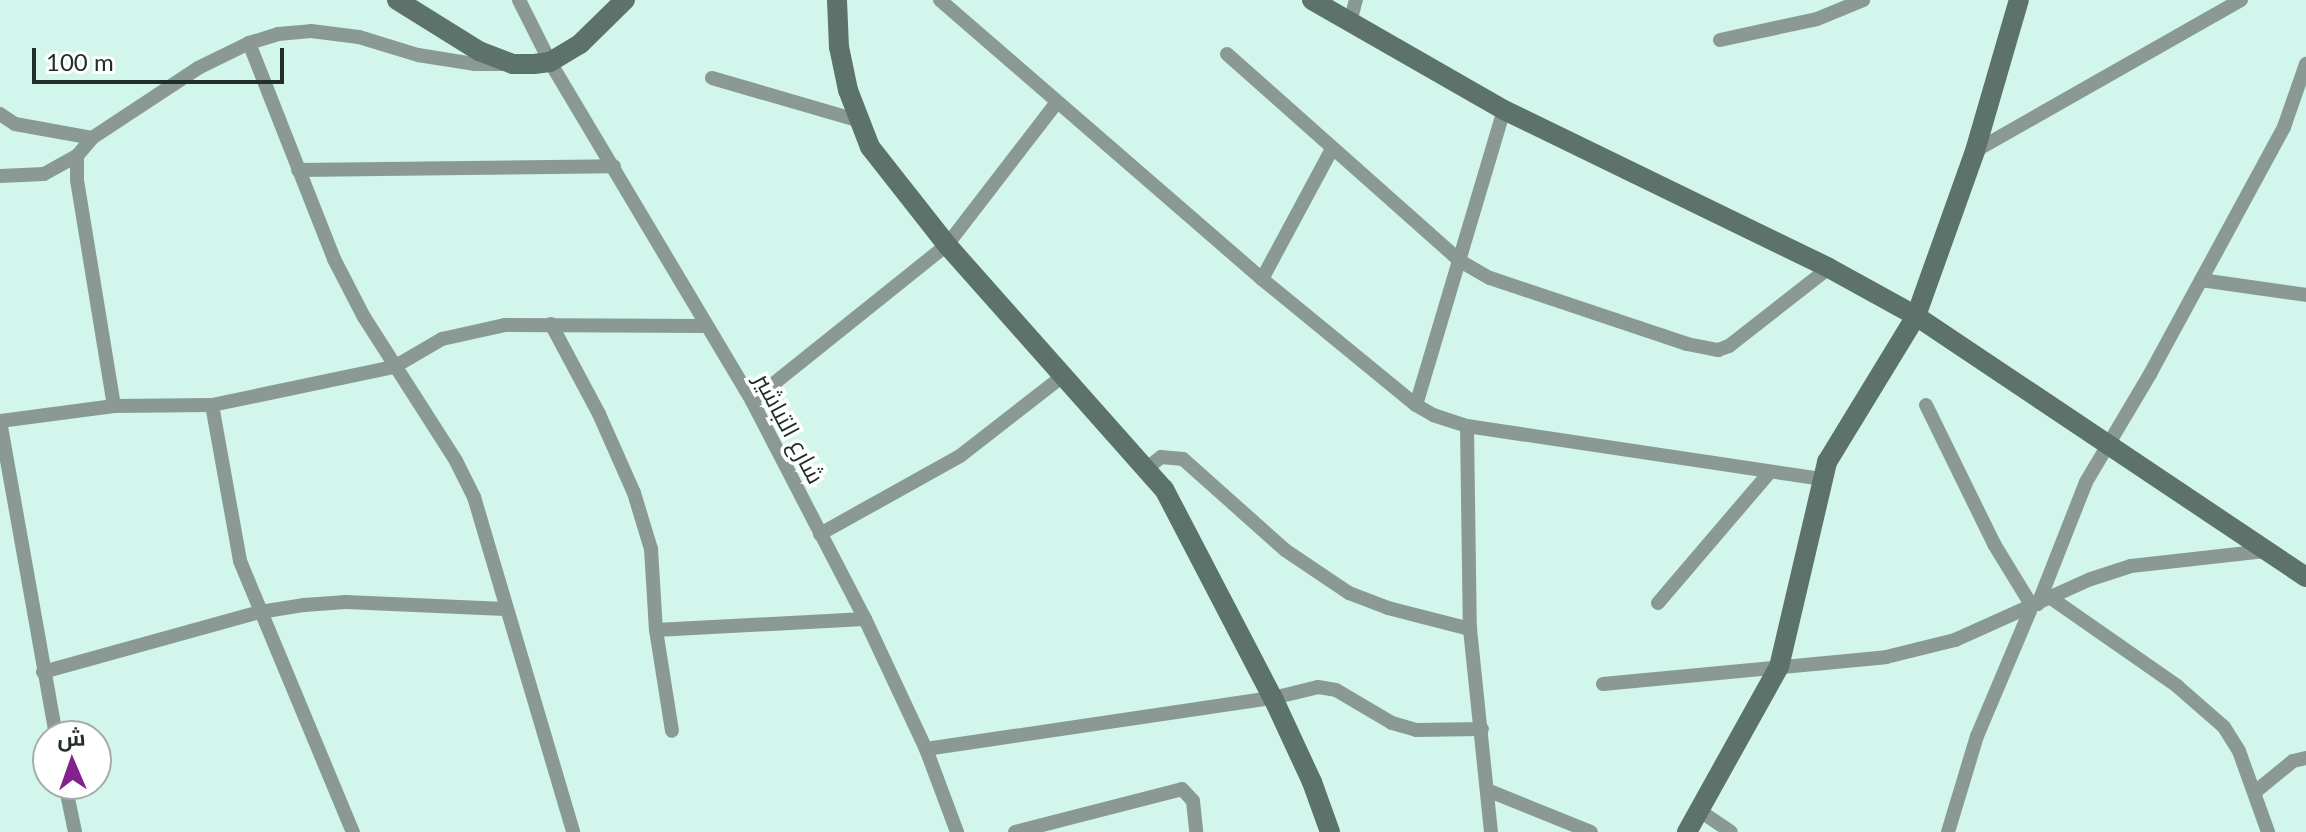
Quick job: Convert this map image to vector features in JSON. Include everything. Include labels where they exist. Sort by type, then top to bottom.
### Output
[{"type":"street","points":[[397,0],[479,51],[513,64]]},
{"type":"street","name":"شارع التباشير","points":[[519,0],[550,62],[752,401],[865,619],[926,749],[957,832]]},
{"type":"street","points":[[0,176],[44,174],[77,156],[92,138],[198,68],[249,43],[278,34],[311,31],[359,37],[418,55],[475,64],[550,62],[580,44],[625,0]]},
{"type":"street","points":[[837,0],[839,47],[857,120],[892,179],[947,245],[1147,468],[1174,506],[1273,698],[1312,782],[1330,832]]},
{"type":"street","points":[[940,0],[1262,279],[1416,405],[1449,422],[1467,426],[1588,441],[1687,461],[1821,479]]},
{"type":"street","points":[[1312,0],[1504,110],[1829,268],[1916,316],[2306,577]]},
{"type":"street","points":[[1350,22],[1356,0]]},
{"type":"street","points":[[1720,40],[1817,19],[1863,0]]},
{"type":"street","points":[[1687,832],[1779,667],[1821,479],[1834,447],[1916,316],[1975,151],[2019,0]]},
{"type":"street","points":[[1975,151],[2241,0]]},
{"type":"street","points":[[249,43],[334,259],[394,367],[456,461],[474,497],[573,832]]},
{"type":"street","points":[[1227,54],[1460,261],[1490,278],[1540,296],[1687,344],[1718,350],[1729,346],[1829,268]]},
{"type":"street","points":[[1948,832],[1977,736],[2040,603],[2086,482],[2284,127],[2306,64]]},
{"type":"street","points":[[712,78],[857,120]]},
{"type":"street","points":[[752,401],[947,245],[1057,102]]},
{"type":"street","points":[[1416,405],[1504,110]]},
{"type":"street","points":[[0,114],[15,124],[92,138]]},
{"type":"street","points":[[1262,279],[1332,149]]},
{"type":"street","points":[[77,156],[77,180],[114,406]]},
{"type":"street","points":[[298,170],[614,166]]},
{"type":"street","points":[[2201,280],[2306,295]]},
{"type":"street","points":[[551,324],[604,425],[639,506],[651,549],[656,630],[672,731]]},
{"type":"street","points":[[53,720],[0,421],[114,406],[212,405],[394,367],[425,346],[466,332],[505,325],[707,326]]},
{"type":"street","points":[[820,534],[960,456],[1064,375]]},
{"type":"street","points":[[212,405],[240,561],[353,832]]},
{"type":"street","points":[[1926,405],[1994,544],[2040,603],[2207,710],[2224,727],[2239,751],[2268,832]]},
{"type":"street","points":[[1467,426],[1470,629],[1491,832]]},
{"type":"street","points":[[1147,468],[1161,457],[1183,459],[1285,550],[1349,593],[1388,608],[1470,629]]},
{"type":"street","points":[[1658,603],[1770,472]]},
{"type":"street","points":[[1603,684],[1886,657],[1922,650],[1955,640],[2131,566],[2265,551]]},
{"type":"street","points":[[43,672],[260,612],[346,602],[505,609]]},
{"type":"street","points":[[656,630],[865,619]]},
{"type":"street","points":[[926,749],[1273,698],[1318,687],[1336,690],[1392,723],[1416,730],[1482,729]]},
{"type":"street","points":[[2255,792],[2293,761],[2306,758]]},
{"type":"street","points":[[1015,832],[1182,789],[1193,801],[1196,832]]},
{"type":"street","points":[[1487,790],[1591,832]]},
{"type":"street","points":[[68,800],[75,832]]},
{"type":"street","points":[[1700,811],[1731,832]]}]
